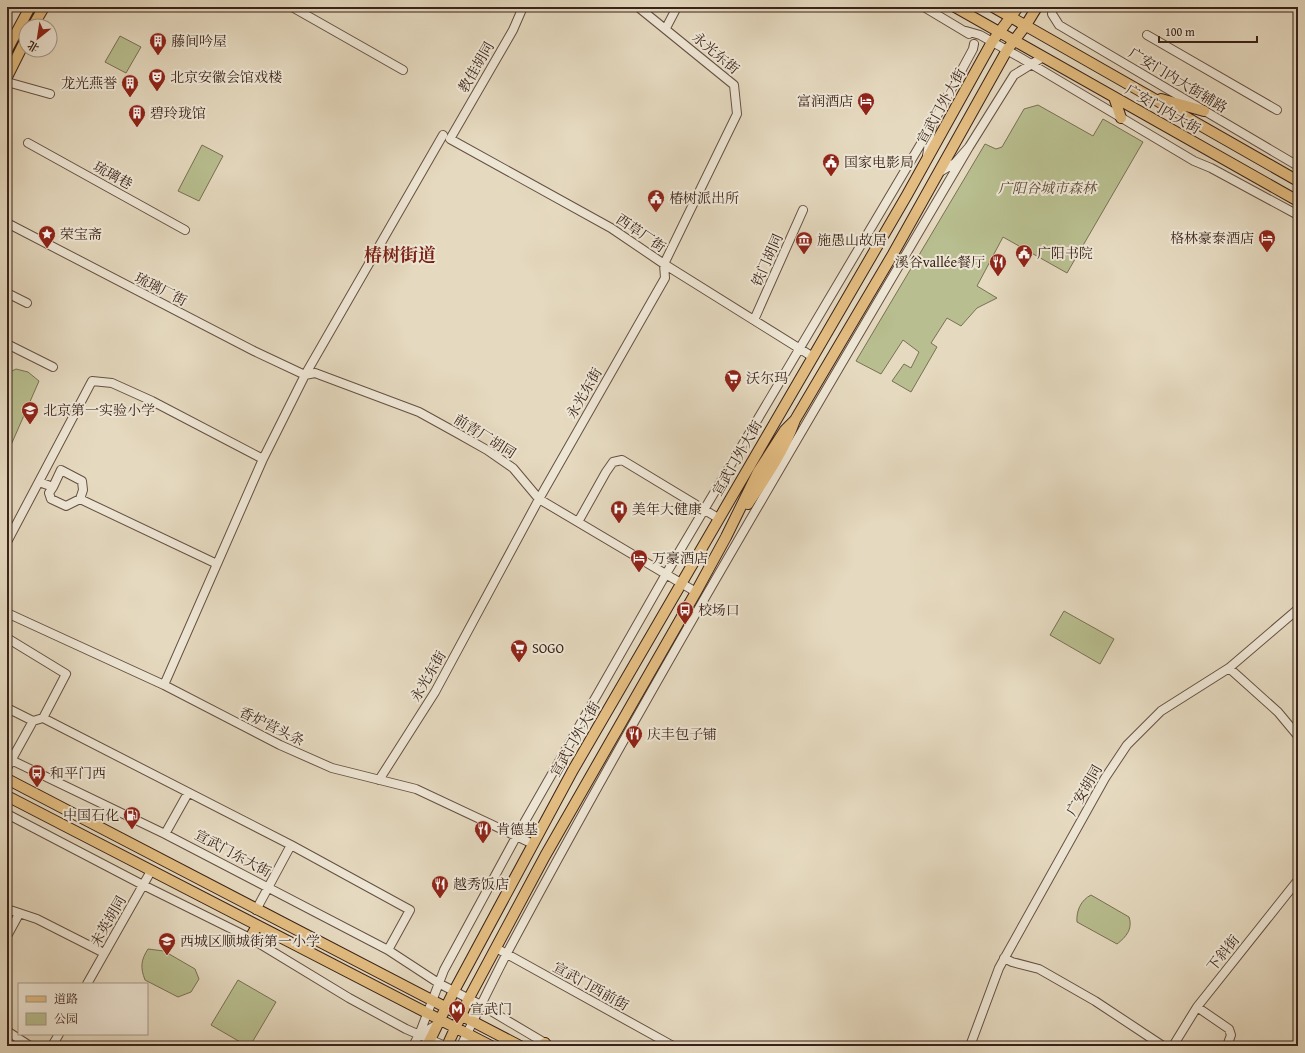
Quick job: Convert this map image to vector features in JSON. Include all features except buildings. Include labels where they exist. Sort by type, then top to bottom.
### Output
[{"type":"main road","points":[[8,45],[30,7]]},
{"type":"main road","points":[[38,18],[44,7]]},
{"type":"main road","name":"广安门内大街","points":[[955,7],[1298,201]]},
{"type":"main road","name":"广安门内大街","points":[[993,7],[1298,181]]},
{"type":"main road","name":"宣武门外大街","points":[[429,1043],[454,991],[573,770],[926,161],[992,42],[1018,7]]},
{"type":"main road","name":"宣武门外大街","points":[[446,1046],[456,1028],[469,998],[549,850],[696,592],[726,537],[758,472],[785,430],[795,420],[893,254],[1007,50],[1026,25],[1037,7]]},
{"type":"main road","points":[[7,77],[18,55]]},
{"type":"main road","points":[[1146,95],[1204,111]]},
{"type":"main road","points":[[1114,97],[1121,118]]},
{"type":"main road","points":[[7,779],[256,910],[430,998],[520,1046]]},
{"type":"main road","points":[[7,796],[424,1012],[439,1022],[467,1033],[491,1046]]},
{"type":"main road","points":[[250,938],[257,926]]},
{"type":"street","points":[[292,7],[403,70]]},
{"type":"street","name":"教佳胡同","points":[[164,685],[263,459],[305,375],[446,137],[513,30],[523,7]]},
{"type":"street","name":"永光东街","points":[[379,780],[435,692],[538,499],[665,278],[664,264],[737,114],[734,85],[666,28],[638,7]]},
{"type":"street","points":[[666,28],[678,7]]},
{"type":"street","points":[[924,7],[966,31],[980,35],[1007,50],[1194,161],[1211,168],[1298,215]]},
{"type":"street","name":"广安门内大街辅路","points":[[1053,8],[1053,16],[1059,25],[1298,166]]},
{"type":"street","points":[[966,31],[972,37],[982,61]]},
{"type":"street","points":[[1147,35],[1277,110]]},
{"type":"street","points":[[413,1046],[440,984],[444,970],[516,837],[666,574],[705,510],[798,348],[932,125],[973,49],[974,44]]},
{"type":"street","points":[[460,1046],[506,954],[632,726],[769,485],[969,147],[1014,75],[1043,57]]},
{"type":"street","points":[[1023,70],[1042,71]]},
{"type":"street","points":[[7,82],[50,94]]},
{"type":"street","points":[[926,161],[932,125]]},
{"type":"street","name":"西草厂街","points":[[446,137],[611,228],[664,264],[813,357]]},
{"type":"street","name":"琉璃巷","points":[[28,143],[185,230]]},
{"type":"street","points":[[938,174],[955,163],[969,147]]},
{"type":"street","name":"铁门胡同","points":[[754,320],[804,210]]},
{"type":"street","name":"琉璃厂街","points":[[7,223],[254,351],[305,375]]},
{"type":"street","points":[[7,293],[27,303]]},
{"type":"street","points":[[7,344],[53,367]]},
{"type":"street","name":"前青厂胡同","points":[[305,375],[315,373],[419,412],[445,426],[487,450],[513,468],[538,499],[696,592]]},
{"type":"street","points":[[7,542],[92,381],[112,383],[132,392],[263,459]]},
{"type":"street","points":[[578,522],[613,462],[622,460],[718,518]]},
{"type":"street","points":[[61,470],[82,481],[83,490],[80,499],[66,506],[51,499],[49,493],[61,470]]},
{"type":"street","points":[[39,482],[52,487]]},
{"type":"street","points":[[80,499],[217,564]]},
{"type":"street","name":"广安胡同","points":[[970,1046],[1004,958],[1105,778],[1127,745],[1160,711],[1228,668],[1298,609]]},
{"type":"street","name":"香炉营头条","points":[[7,613],[164,685],[280,745],[332,768],[416,789],[533,844]]},
{"type":"street","points":[[7,638],[66,674],[43,718]]},
{"type":"street","points":[[1228,668],[1278,712],[1298,736]]},
{"type":"street","points":[[7,708],[33,721]]},
{"type":"street","points":[[8,762],[33,721],[43,718],[291,845],[410,910],[388,950]]},
{"type":"street","name":"宣武门东大街","points":[[8,762],[165,834],[388,950],[440,984],[469,998],[548,1045]]},
{"type":"street","points":[[165,834],[188,793]]},
{"type":"street","points":[[7,814],[143,885],[250,938],[349,998],[419,1035],[429,1043],[446,1046]]},
{"type":"street","points":[[256,910],[291,845]]},
{"type":"street","name":"未英胡同","points":[[88,983],[150,871]]},
{"type":"street","name":"下斜街","points":[[1173,1046],[1197,1007],[1298,880]]},
{"type":"street","points":[[7,909],[18,914],[37,919],[104,953]]},
{"type":"street","points":[[7,936],[18,914]]},
{"type":"street","name":"宣武门西前街","points":[[496,948],[673,1046]]},
{"type":"street","points":[[1004,958],[1012,962],[1040,970],[1095,1001],[1163,1046]]},
{"type":"street","points":[[1197,1007],[1229,1029],[1231,1035],[1227,1046]]},
{"type":"street","points":[[419,1035],[439,1022]]},
{"type":"street","points":[[7,1031],[30,1046]]},
{"type":"street","points":[[467,1033],[470,1046]]},
{"type":"street","points":[[52,1046],[58,1035]]},
{"type":"green space","points":[[120,36],[141,47],[126,73],[105,62]]},
{"type":"green space","name":"广阳谷城市森林","points":[[1038,105],[1093,136],[1103,119],[1143,142],[1067,273],[1003,237],[977,286],[997,298],[977,308],[961,326],[947,318],[931,343],[937,347],[911,392],[892,381],[904,364],[911,368],[919,352],[903,340],[881,374],[856,361],[985,144],[996,149],[1002,147],[1024,109]]},
{"type":"green space","points":[[202,145],[223,156],[199,201],[178,191]]},
{"type":"green space","points":[[16,369],[28,372],[39,381],[11,445],[7,447],[7,379],[10,372]]},
{"type":"green space","points":[[1064,611],[1114,639],[1100,664],[1050,635]]},
{"type":"green space","points":[[1091,895],[1129,917],[1130,925],[1128,932],[1117,944],[1077,922],[1077,914],[1080,906],[1087,897]]},
{"type":"green space","points":[[148,949],[164,951],[195,969],[199,979],[191,992],[178,997],[145,980],[142,971],[142,964]]},
{"type":"green space","points":[[238,980],[276,1002],[250,1046],[247,1046],[211,1025]]},
{"type":"place","name":"藤间吟屋","points":[[158,56]]},
{"type":"place","name":"北京安徽会馆戏楼","points":[[157,92]]},
{"type":"place","name":"龙光燕誉","points":[[130,98]]},
{"type":"place","name":"富润酒店","points":[[866,116]]},
{"type":"place","name":"碧玲珑馆","points":[[137,128]]},
{"type":"place","name":"国家电影局","points":[[831,177]]},
{"type":"place","name":"椿树派出所","points":[[656,213]]},
{"type":"place","name":"荣宝斋","points":[[47,249]]},
{"type":"place","name":"格林豪泰酒店","points":[[1267,253]]},
{"type":"place","name":"施愚山故居","points":[[804,255]]},
{"type":"place","name":"广阳书院","points":[[1024,268]]},
{"type":"place","name":"溪谷vallée餐厅","points":[[998,277]]},
{"type":"place","name":"沃尔玛","points":[[733,393]]},
{"type":"place","name":"北京第一实验小学","points":[[30,425]]},
{"type":"place","name":"美年大健康","points":[[619,524]]},
{"type":"place","name":"万豪酒店","points":[[639,573]]},
{"type":"place","name":"校场口","points":[[685,625]]},
{"type":"place","name":"SOGO","points":[[519,663]]},
{"type":"place","name":"庆丰包子铺","points":[[634,749]]},
{"type":"place","name":"和平门西","points":[[37,788]]},
{"type":"place","name":"中国石化","points":[[132,830]]},
{"type":"place","name":"肯德基","points":[[483,844]]},
{"type":"place","name":"越秀饭店","points":[[440,899]]},
{"type":"place","name":"西城区顺城街第一小学","points":[[167,956]]},
{"type":"place","name":"宣武门","points":[[457,1024]]},
{"type":"district","name":"椿树街道","points":[[400,255]]}]
